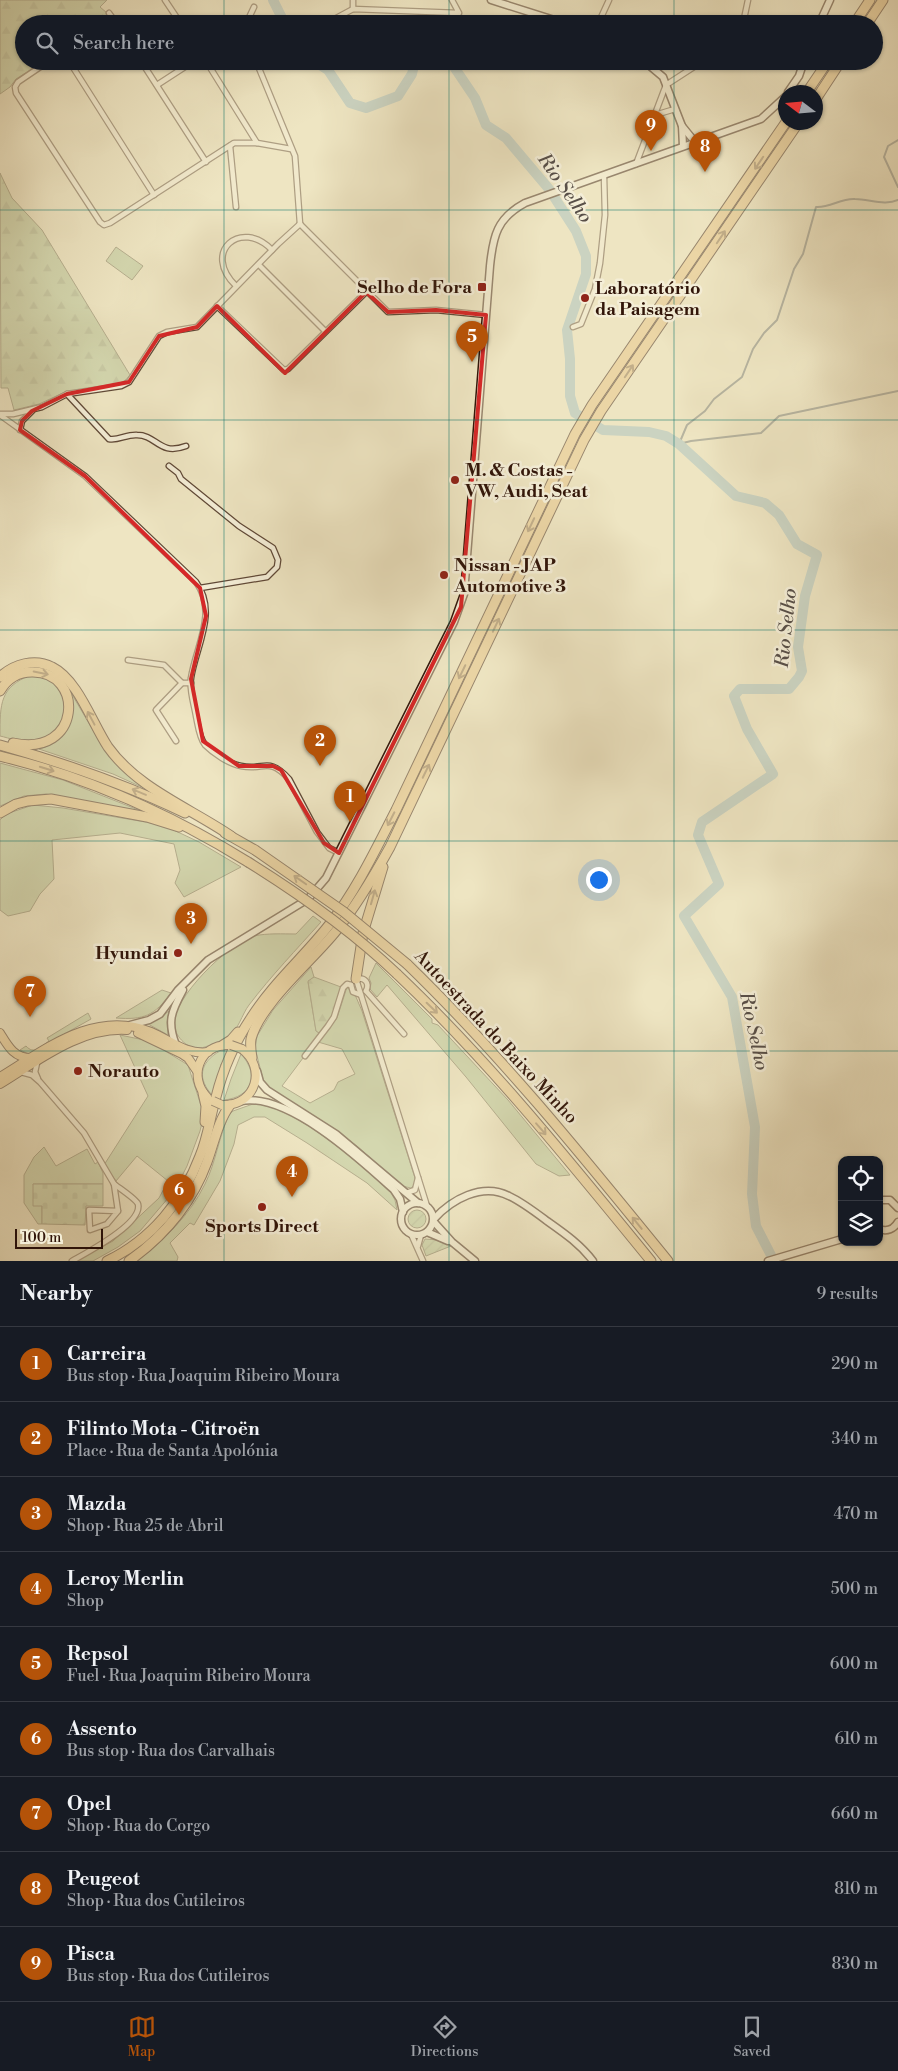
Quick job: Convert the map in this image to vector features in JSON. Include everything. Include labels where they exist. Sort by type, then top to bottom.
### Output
[{"type":"highway","points":[[860,15],[870,0]]},
{"type":"highway","points":[[873,15],[883,0]]},
{"type":"highway","points":[[812,85],[822,70]]},
{"type":"highway","points":[[823,88],[835,70]]},
{"type":"highway","points":[[105,1261],[135,1245],[162,1219],[177,1201],[201,1155],[222,1077],[240,1036],[264,999],[330,924],[370,860],[396,810],[575,434],[592,405],[781,130]]},
{"type":"highway","points":[[252,1058],[251,1040],[265,1012],[337,930],[390,847],[584,440],[601,411],[794,130]]},
{"type":"highway","points":[[0,677],[11,668],[26,663],[44,664],[58,670],[76,690],[94,726],[110,749],[126,766],[155,789],[230,836]]},
{"type":"highway","points":[[0,690],[10,679],[18,674],[27,672],[44,673],[50,675],[62,686],[69,705],[66,723],[52,740],[34,745],[4,741],[0,743]]},
{"type":"highway","name":"Autoestrada do Baixo Minho","points":[[0,743],[68,764],[126,786],[230,836],[255,850],[337,907],[407,964],[480,1039],[577,1149],[668,1261]]},
{"type":"highway","name":"Autoestrada do Baixo Minho","points":[[0,756],[64,774],[129,798],[181,822],[234,853],[317,908],[370,949],[437,1012],[471,1048],[567,1159],[651,1261]]},
{"type":"highway","points":[[0,813],[28,800],[63,801],[159,820],[179,827],[234,853]]},
{"type":"highway","points":[[354,982],[363,934],[390,847]]},
{"type":"highway","points":[[227,1045],[260,997],[346,900]]},
{"type":"highway","points":[[122,1261],[172,1216],[192,1186],[205,1156],[227,1078],[255,1019],[285,982],[354,906]]},
{"type":"highway","points":[[105,1261],[130,1244],[149,1227],[165,1209],[181,1185],[194,1160],[204,1128],[206,1115],[203,1093]]},
{"type":"highway","points":[[129,1261],[161,1234],[185,1205],[206,1165],[227,1105]]},
{"type":"main road","points":[[491,0],[538,15]]},
{"type":"main road","points":[[824,15],[830,0]]},
{"type":"main road","points":[[655,70],[663,77],[682,126],[695,142]]},
{"type":"main road","points":[[793,85],[801,70]]},
{"type":"main road","points":[[130,1025],[149,1020],[160,1014],[189,979],[208,960],[308,899],[326,878],[461,607],[464,594],[491,248],[495,233],[510,213],[536,199],[761,119],[778,103]]},
{"type":"main road","points":[[682,126],[683,146]]},
{"type":"main road","points":[[176,1045],[170,1021],[173,1009],[189,979]]},
{"type":"main road","points":[[0,1084],[72,1036],[92,1028],[116,1024],[130,1025],[153,1032],[192,1052],[208,1052],[227,1045],[242,1049],[252,1058],[260,1082],[266,1090],[336,1134],[418,1203],[428,1207],[446,1206]]},
{"type":"main road","points":[[0,1077],[93,1033],[116,1029],[128,1030],[151,1038],[188,1058],[197,1071],[199,1086],[203,1093],[212,1101],[227,1105],[256,1099],[274,1104],[302,1118],[334,1139],[394,1190],[400,1199],[403,1212]]},
{"type":"main road","points":[[0,1033],[12,1052],[35,1060]]},
{"type":"main road","points":[[10,1071],[13,1066],[12,1052]]},
{"type":"main road","points":[[197,1071],[203,1057],[208,1052]]},
{"type":"main road","points":[[241,1101],[253,1089],[257,1072]]},
{"type":"main road","points":[[424,1234],[446,1206],[468,1195],[482,1191],[496,1191],[508,1195],[567,1235],[583,1248],[593,1261]]},
{"type":"main road","points":[[883,1199],[897,1202]]},
{"type":"main road","points":[[418,1203],[410,1205],[403,1212],[401,1218],[403,1226],[411,1234],[424,1234],[452,1242]]},
{"type":"main road","points":[[428,1207],[434,1220],[452,1242],[475,1261]]},
{"type":"main road","points":[[883,1230],[887,1230],[897,1224]]},
{"type":"main road","points":[[768,1261],[838,1240]]},
{"type":"street","points":[[165,0],[175,15]]},
{"type":"street","points":[[353,0],[353,9]]},
{"type":"street","points":[[341,15],[353,9],[459,13],[452,0]]},
{"type":"street","points":[[602,15],[609,0]]},
{"type":"street","points":[[745,15],[748,0]]},
{"type":"street","points":[[250,15],[254,7]]},
{"type":"street","points":[[36,70],[18,82],[15,87],[16,92],[100,222],[104,225],[110,224],[234,143],[257,143],[291,150]]},
{"type":"street","points":[[75,70],[154,195]]},
{"type":"street","points":[[147,70],[206,162]]},
{"type":"street","points":[[157,85],[180,70]]},
{"type":"street","points":[[212,70],[257,143]]},
{"type":"street","points":[[260,70],[295,156],[300,224],[388,312],[436,310],[486,315]]},
{"type":"street","points":[[636,165],[666,84],[689,70]]},
{"type":"street","points":[[654,115],[675,109]]},
{"type":"street","points":[[230,146],[236,207]]},
{"type":"street","points":[[573,327],[581,324],[597,281],[604,232],[604,176]]},
{"type":"street","points":[[11,423],[18,416],[52,403],[67,394],[113,388],[129,382],[159,336],[167,332],[196,327],[300,224]]},
{"type":"street","points":[[236,286],[227,278],[222,268],[222,257],[230,243],[240,238],[250,238],[262,242],[272,250]]},
{"type":"street","points":[[259,265],[325,332]]},
{"type":"street","points":[[217,306],[284,370],[288,369],[366,292]]},
{"type":"street","points":[[67,394],[109,439],[136,434],[167,448],[179,449],[186,446]]},
{"type":"street","points":[[0,414],[13,414],[33,410]]},
{"type":"street","points":[[20,430],[22,421],[33,410]]},
{"type":"street","points":[[0,414],[85,476],[188,573],[200,588],[206,616],[191,683],[198,724],[206,745],[224,759],[239,766],[273,766],[281,770],[289,779],[324,843],[340,851]]},
{"type":"street","points":[[170,466],[178,473],[181,479],[239,526],[273,548],[278,560],[277,567],[267,577],[200,588]]},
{"type":"street","points":[[128,660],[164,665],[182,683],[191,683]]},
{"type":"street","points":[[176,741],[156,710],[182,683]]},
{"type":"street","points":[[305,1056],[334,1017],[343,988],[347,984],[361,978],[366,981],[368,986],[366,991],[360,995]]},
{"type":"street","points":[[354,982],[360,995],[428,1207]]},
{"type":"street","points":[[354,982],[353,992],[360,995]]},
{"type":"street","points":[[366,991],[404,1034]]},
{"type":"street","points":[[35,1060],[35,1072],[40,1082]]},
{"type":"street","points":[[20,1072],[32,1074],[84,1133],[114,1184],[118,1211],[107,1224],[90,1230],[89,1210],[118,1211]]},
{"type":"street","points":[[406,1194],[415,1190],[419,1177]]},
{"type":"street","points":[[72,1261],[109,1240],[128,1224],[137,1212],[138,1205],[136,1200],[114,1184]]},
{"type":"street","points":[[411,1234],[424,1261]]},
{"type":"street","points":[[418,1247],[424,1234]]},
{"type":"highlighted area","points":[[366,292],[388,312],[436,310],[486,315],[461,607],[339,853],[324,843],[281,770],[273,766],[239,766],[203,741],[191,679],[206,616],[200,588],[85,476],[20,430],[22,421],[32,411],[67,394],[129,382],[159,336],[197,327],[217,306],[285,373]]},
{"type":"green space","points":[[0,0],[107,0],[100,7],[108,15],[15,15],[15,70],[30,70],[16,79],[10,87],[0,94]]},
{"type":"green space","points":[[0,173],[12,198],[42,230],[130,375],[123,383],[65,392],[39,404],[14,410],[8,388],[1,388]]},
{"type":"green space","points":[[116,247],[143,266],[132,280],[106,261]]},
{"type":"green space","points":[[31,675],[41,676],[54,682],[63,697],[64,715],[57,731],[46,738],[27,741],[0,736],[0,714],[4,698],[13,685]]},
{"type":"green space","points":[[67,686],[104,749],[146,789],[113,774],[39,749],[58,740],[69,726],[71,708]]},
{"type":"green space","points":[[0,763],[63,780],[146,813],[46,794],[24,796],[0,806]]},
{"type":"green space","points":[[33,805],[63,808],[163,825],[199,842],[241,867],[184,897],[175,883],[180,870],[174,844],[120,833],[52,840],[54,879],[40,894],[30,911],[8,916],[0,910],[0,820],[6,814]]},
{"type":"green space","points":[[313,916],[321,922],[257,994],[246,1009],[237,1027],[228,1037],[203,1048],[191,1047],[183,1042],[175,1030],[176,1015],[182,1001],[192,987],[217,960],[244,940],[254,936],[296,934]]},
{"type":"green space","points":[[376,963],[432,1019],[432,1023],[438,1025],[508,1100],[570,1175],[559,1176],[536,1164],[466,1077],[387,985],[377,997],[370,989],[371,983],[369,978]]},
{"type":"green space","points":[[311,967],[314,977],[308,982],[316,1031],[321,1034],[282,1086],[310,1103],[334,1090],[338,1082],[355,1074],[342,1049],[318,1042],[337,1018],[347,987],[356,997],[362,1011],[415,1178],[415,1184],[411,1188],[402,1186],[357,1146],[327,1124],[273,1092],[264,1083],[255,1048],[257,1036],[273,1010]]},
{"type":"green space","points":[[314,977],[341,987],[333,1014],[321,1034],[316,1031],[308,981]]},
{"type":"green space","points":[[162,990],[171,993],[154,1012],[141,1017],[116,1018]]},
{"type":"green space","points":[[169,1011],[167,1022],[168,1035],[148,1024],[161,1017]]},
{"type":"green space","points":[[88,1013],[91,1019],[29,1054],[20,1050],[26,1046],[32,1050],[37,1049],[49,1041],[47,1038]]},
{"type":"green space","points":[[120,1035],[149,1041],[188,1065],[204,1115],[187,1166],[175,1190],[140,1231],[118,1247],[93,1261],[76,1261],[113,1241],[159,1198],[168,1181],[137,1156],[116,1181],[104,1165],[148,1096]]},
{"type":"green space","points":[[220,1051],[230,1051],[221,1064],[213,1096],[204,1083],[203,1072],[204,1066],[208,1061]]},
{"type":"green space","points":[[241,1054],[250,1070],[250,1084],[247,1090],[241,1094],[224,1100],[231,1079]]},
{"type":"green space","points":[[253,1104],[269,1106],[287,1114],[326,1138],[364,1168],[391,1193],[397,1210],[367,1183],[307,1143],[265,1117],[254,1117],[238,1125],[234,1144],[220,1181],[194,1225],[190,1223],[170,1243],[178,1257],[177,1261],[137,1261],[175,1226],[199,1195],[209,1176],[229,1115],[233,1111]]},
{"type":"green space","points":[[44,1147],[56,1166],[87,1149],[95,1164],[98,1162],[103,1173],[103,1184],[33,1184],[42,1206],[42,1224],[38,1224],[24,1203],[24,1175],[34,1157]]},
{"type":"green space","points":[[33,1184],[103,1184],[103,1206],[86,1206],[85,1225],[42,1224],[42,1206],[33,1206]]},
{"type":"green space","points":[[413,1210],[421,1210],[426,1215],[424,1226],[413,1228],[408,1223],[408,1215]]},
{"type":"green space","points":[[425,1239],[438,1240],[451,1246],[426,1256],[422,1245]]},
{"type":"waterway","name":"Rio Selho","points":[[273,0],[280,15]]},
{"type":"waterway","name":"Rio Selho","points":[[328,70],[350,103],[366,108],[398,96],[413,70]]},
{"type":"waterway","name":"Rio Selho","points":[[456,70],[475,98],[486,125],[506,138],[549,189],[576,231],[586,256],[586,274],[567,330],[570,359],[570,396],[575,413],[603,430],[649,432],[666,436],[679,444],[736,496],[765,503],[779,515],[797,544],[817,555],[805,596],[798,647],[802,671],[799,677],[789,689],[740,689],[734,696],[747,729],[773,774],[702,822],[698,835],[719,884],[684,916],[732,997],[755,1127],[752,1194],[756,1226],[774,1261]]},
{"type":"waterway","points":[[898,140],[888,146],[884,157],[898,187]]},
{"type":"waterway","points":[[679,444],[687,425],[705,411],[714,399],[742,377],[753,349],[764,333],[777,320],[794,269],[803,254],[816,207],[850,199],[882,202],[898,200]]},
{"type":"waterway","points":[[679,444],[761,433],[779,416],[898,391]]},
{"type":"place","name":"Pisca","points":[[651,151]]},
{"type":"place","name":"Peugeot","points":[[705,172]]},
{"type":"place","name":"Selho de Fora","points":[[482,287]]},
{"type":"place","name":"Laboratório da Paisagem","points":[[585,298]]},
{"type":"place","name":"Repsol","points":[[472,362]]},
{"type":"place","name":"M. & Costas - VW, Audi, Seat","points":[[455,480]]},
{"type":"place","name":"Nissan - JAP Automotive 3","points":[[444,575]]},
{"type":"place","name":"Filinto Mota - Citroën","points":[[320,766]]},
{"type":"place","name":"Carreira","points":[[350,822]]},
{"type":"place","name":"Mazda","points":[[191,944]]},
{"type":"place","name":"Hyundai","points":[[178,953]]},
{"type":"place","name":"Opel","points":[[30,1017]]},
{"type":"place","name":"Norauto","points":[[78,1071]]},
{"type":"place","name":"Leroy Merlin","points":[[292,1197]]},
{"type":"place","name":"Sports Direct","points":[[262,1207]]},
{"type":"place","name":"Assento","points":[[179,1215]]}]
